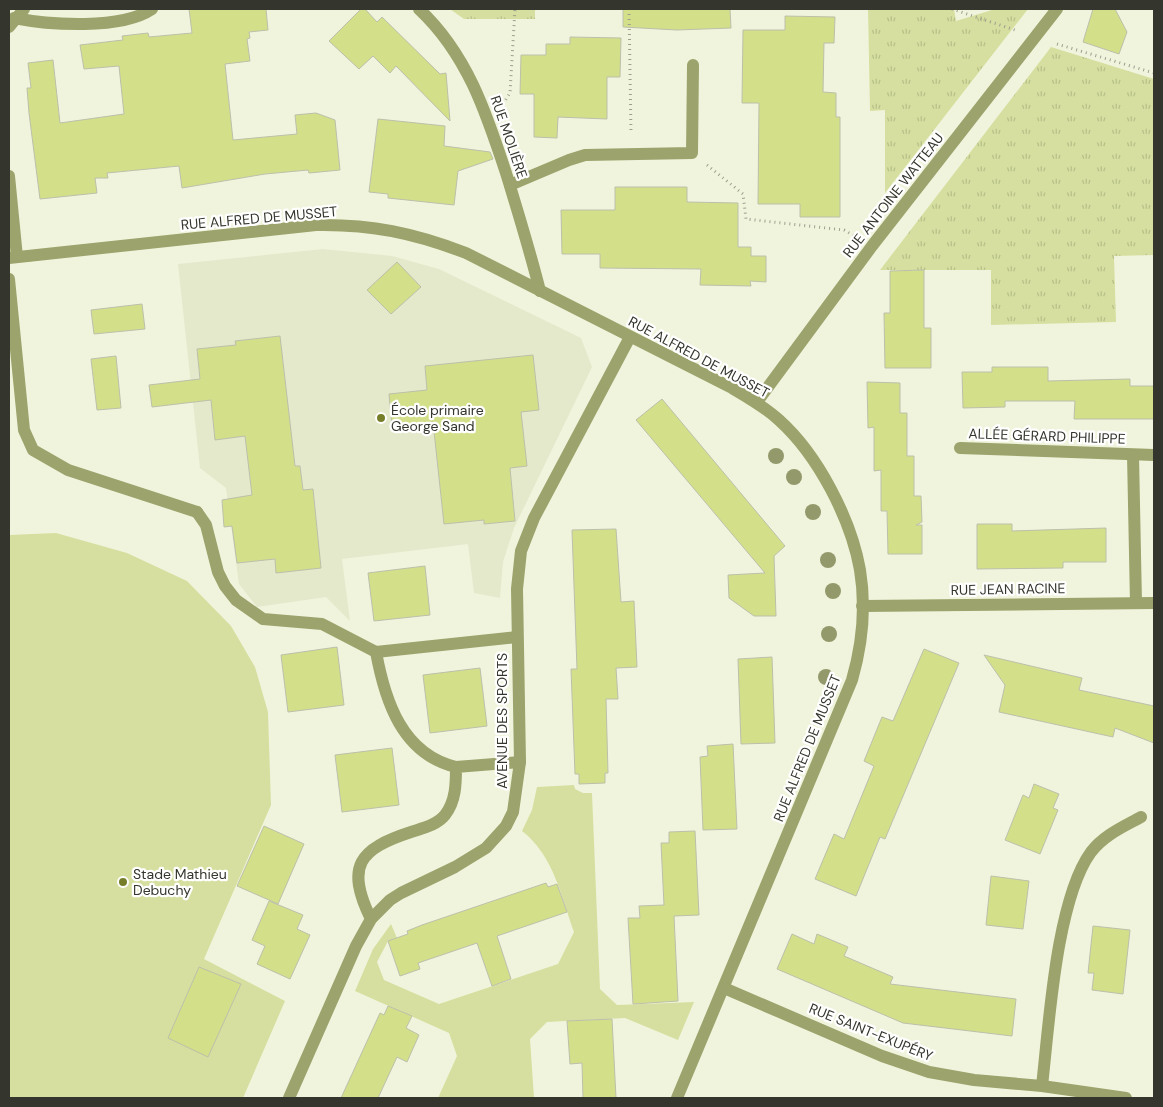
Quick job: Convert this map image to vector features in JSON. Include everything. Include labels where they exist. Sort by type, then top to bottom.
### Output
[{"type":"street","points":[[16,18],[41,23],[81,24],[134,17],[152,9]]},
{"type":"street","name":"RUE MOLIÈRE","points":[[419,9],[448,42],[463,63],[481,98],[510,185],[540,290]]},
{"type":"street","name":"RUE ANTOINE WATTEAU","points":[[757,402],[872,246],[1057,9]]},
{"type":"street","points":[[510,185],[577,157],[602,153],[692,153],[692,65]]},
{"type":"street","points":[[9,176],[13,258]]},
{"type":"street","name":"RUE ALFRED DE MUSSET","points":[[13,258],[290,227],[357,225],[378,227],[431,240],[466,253],[540,290],[757,402],[780,420],[800,441],[830,489],[845,523],[860,569],[862,606],[860,643],[852,680],[677,1098]]},
{"type":"street","points":[[9,279],[24,430],[33,450],[68,470],[197,512],[206,524],[218,572],[236,600],[263,619],[322,624],[376,652],[517,637]]},
{"type":"street","name":"AVENUE DES SPORTS","points":[[290,1098],[356,946],[371,919],[390,900],[417,884],[470,859],[496,838],[512,812],[518,786],[520,762],[517,637],[518,572],[527,535],[630,337]]},
{"type":"street","name":"ALLÉE GÉRARD PHILIPPE","points":[[960,448],[1154,455]]},
{"type":"street","name":"ALLÉE GÉRARD PHILIPPE","points":[[1133,455],[1136,603]]},
{"type":"street","name":"RUE JEAN RACINE","points":[[862,606],[1154,603]]},
{"type":"street","points":[[376,652],[382,686],[397,719],[418,749],[431,759],[456,767],[520,762]]},
{"type":"street","points":[[371,919],[361,898],[357,882],[361,864],[367,853],[376,845],[436,823],[445,814],[456,788],[456,767]]},
{"type":"street","points":[[1042,1086],[1061,942],[1070,898],[1090,853],[1102,840],[1116,830],[1141,818]]},
{"type":"street","name":"RUE SAINT-EXUPÉRY","points":[[724,988],[911,1067],[974,1080],[1042,1086],[1126,1098]]},
{"type":"path","points":[[491,125],[510,93],[515,9]]},
{"type":"path","points":[[630,9],[631,153]]},
{"type":"path","points":[[952,9],[1035,37],[1154,73]]},
{"type":"path","points":[[692,153],[743,194],[746,219],[844,230],[872,246]]},
{"type":"shaded area","name":"École primaire George Sand","points":[[323,249],[392,256],[439,269],[581,338],[592,367],[514,528],[503,562],[500,598],[474,593],[468,544],[342,559],[350,621],[326,597],[257,607],[239,584],[226,488],[200,468],[178,264]]},
{"type":"green space","points":[[450,9],[535,9],[535,19],[464,19]]},
{"type":"green space","points":[[868,9],[954,9],[956,21],[995,9],[1028,9],[885,193],[885,110],[870,111]]},
{"type":"green space","points":[[1051,47],[1154,79],[1154,255],[1114,256],[1116,322],[991,325],[991,270],[880,270]]},
{"type":"green space","name":"Stade Mathieu Debuchy","points":[[56,533],[127,553],[187,581],[231,626],[255,667],[268,712],[271,805],[204,959],[285,1001],[243,1098],[9,1098],[9,535]]},
{"type":"green space","points":[[574,785],[575,789],[583,793],[592,793],[600,989],[617,1005],[694,1002],[678,1040],[625,1018],[547,1022],[530,1039],[534,1098],[438,1098],[457,1056],[449,1033],[355,991],[373,949],[391,924],[397,938],[388,941],[377,962],[384,980],[439,1004],[558,964],[574,932],[549,864],[533,841],[522,831],[532,810],[537,787]]},
{"type":"building","points":[[189,9],[266,9],[268,30],[249,32],[250,38],[247,39],[250,61],[225,64],[233,140],[297,134],[295,115],[316,113],[335,120],[340,170],[309,173],[308,170],[265,174],[182,188],[179,166],[107,173],[108,178],[95,178],[97,193],[40,199],[29,113],[27,88],[31,88],[28,63],[53,60],[60,123],[124,114],[119,66],[84,69],[80,45],[123,40],[122,36],[148,33],[149,37],[192,33]]},
{"type":"building","points":[[361,9],[365,9],[377,22],[382,17],[440,74],[446,73],[450,121],[396,66],[390,73],[373,56],[359,69],[329,41]]},
{"type":"building","points":[[623,9],[730,9],[731,28],[677,30],[623,27]]},
{"type":"building","points":[[1093,9],[1115,9],[1127,32],[1119,54],[1083,42]]},
{"type":"building","points":[[785,16],[835,17],[834,43],[824,43],[823,92],[836,93],[836,117],[840,117],[840,217],[800,217],[800,204],[758,204],[759,103],[742,103],[743,30],[785,30]]},
{"type":"building","points":[[570,37],[621,38],[620,77],[607,77],[607,119],[558,117],[557,138],[534,137],[534,94],[520,94],[521,55],[546,55],[546,44],[570,44]]},
{"type":"building","points":[[378,119],[445,126],[444,146],[490,152],[493,159],[458,171],[454,205],[388,198],[388,194],[369,192]]},
{"type":"building","points":[[615,187],[687,187],[687,202],[738,203],[738,247],[751,247],[751,256],[766,256],[766,282],[750,281],[751,286],[700,285],[701,269],[600,268],[600,254],[562,254],[561,210],[615,210]]},
{"type":"building","points":[[397,262],[421,287],[391,314],[367,290]]},
{"type":"building","points":[[924,270],[924,328],[931,328],[931,368],[885,368],[884,313],[890,313],[890,271]]},
{"type":"building","points":[[142,304],[145,329],[94,334],[91,310]]},
{"type":"building","points":[[280,336],[295,466],[300,466],[303,490],[313,489],[321,568],[276,573],[275,559],[237,563],[232,526],[224,527],[222,500],[252,495],[245,436],[215,440],[211,400],[152,407],[149,385],[200,379],[197,349],[236,345],[235,341]]},
{"type":"building","points":[[533,355],[539,410],[521,412],[527,466],[510,468],[515,521],[484,524],[484,520],[444,524],[433,422],[392,426],[389,394],[427,390],[425,366]]},
{"type":"building","points":[[116,356],[121,408],[97,410],[91,359]]},
{"type":"building","points":[[992,367],[1048,367],[1048,381],[1130,379],[1130,386],[1154,386],[1154,419],[1074,419],[1075,401],[1005,401],[1005,407],[963,408],[962,372],[992,372]]},
{"type":"building","points":[[867,382],[900,383],[900,413],[907,413],[907,456],[914,456],[914,496],[921,496],[922,522],[916,525],[922,525],[922,554],[888,554],[887,511],[881,511],[881,470],[874,471],[874,427],[868,428]]},
{"type":"building","points":[[662,399],[785,546],[774,556],[776,616],[754,616],[729,598],[728,575],[765,573],[636,420]]},
{"type":"building","points":[[977,524],[1012,524],[1012,531],[1106,528],[1106,562],[1063,562],[1063,568],[977,569]]},
{"type":"building","points":[[616,529],[621,602],[634,601],[637,667],[616,668],[618,699],[606,699],[608,773],[605,773],[605,783],[579,784],[579,774],[575,774],[571,669],[577,669],[572,530]]},
{"type":"building","points":[[425,566],[430,615],[374,621],[368,573]]},
{"type":"building","points":[[337,647],[344,705],[288,712],[281,655]]},
{"type":"building","points":[[924,649],[959,663],[885,839],[880,837],[856,896],[815,879],[834,834],[844,839],[874,766],[864,761],[882,717],[893,721]]},
{"type":"building","points":[[984,655],[1082,678],[1079,690],[1154,706],[1154,743],[1115,728],[1113,737],[999,712],[1005,685]]},
{"type":"building","points":[[772,657],[775,743],[741,744],[738,659]]},
{"type":"building","points":[[480,668],[487,726],[430,733],[423,675]]},
{"type":"building","points":[[733,744],[737,829],[703,830],[700,757],[708,756],[707,746]]},
{"type":"building","points":[[392,748],[399,805],[342,812],[335,755]]},
{"type":"building","points":[[1034,784],[1059,794],[1053,808],[1058,810],[1040,854],[1005,840],[1023,795],[1029,798]]},
{"type":"building","points":[[264,826],[304,844],[278,904],[237,886]]},
{"type":"building","points":[[695,831],[699,915],[674,916],[678,1001],[633,1004],[628,918],[640,918],[639,906],[664,905],[661,843],[669,843],[669,832]]},
{"type":"building","points":[[991,876],[1029,881],[1023,929],[986,925]]},
{"type":"building","points":[[546,883],[548,887],[557,884],[567,912],[497,936],[511,979],[492,986],[477,943],[418,963],[420,969],[400,976],[388,941],[408,934],[407,931],[422,925]]},
{"type":"building","points":[[269,901],[303,915],[297,929],[310,935],[290,979],[257,964],[265,946],[252,940]]},
{"type":"building","points":[[1093,926],[1130,930],[1123,994],[1092,990],[1094,973],[1088,973]]},
{"type":"building","points":[[792,934],[814,944],[817,934],[848,947],[844,956],[893,977],[890,984],[1016,999],[1012,1036],[903,1023],[777,969]]},
{"type":"building","points":[[199,967],[241,984],[208,1057],[168,1038]]},
{"type":"building","points":[[388,1006],[412,1016],[406,1028],[419,1035],[407,1062],[397,1057],[378,1098],[341,1098],[380,1013],[384,1015]]},
{"type":"building","points":[[612,1019],[616,1098],[583,1098],[582,1063],[570,1064],[567,1021]]},
{"type":"place","name":"École primaire George Sand","points":[[381,418]]},
{"type":"place","name":"Stade Mathieu Debuchy","points":[[123,882]]}]
